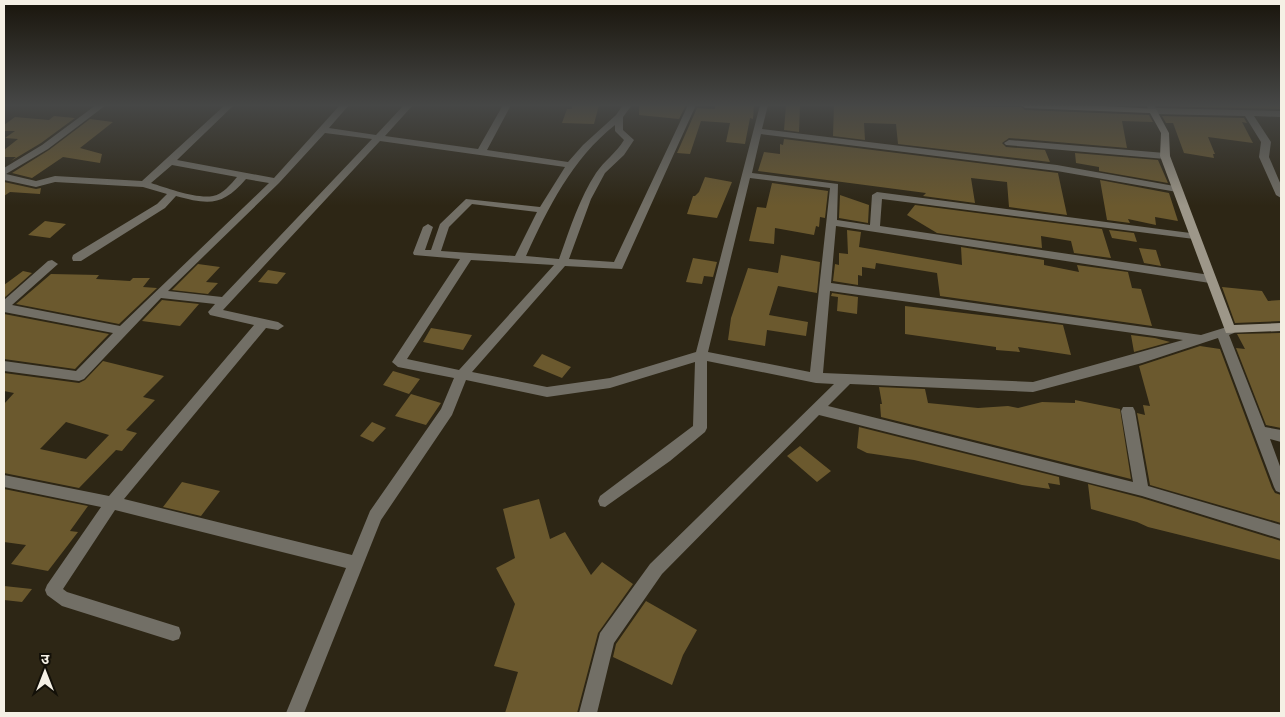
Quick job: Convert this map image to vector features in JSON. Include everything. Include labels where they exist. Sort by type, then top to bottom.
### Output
[{"type":"street","points":[[4,172],[57,138]]},
{"type":"street","points":[[144,184],[195,138]]},
{"type":"street","points":[[4,366],[79,376],[158,294],[276,181],[316,138]]},
{"type":"street","points":[[375,138],[570,165]]},
{"type":"street","points":[[481,152],[488,138]]},
{"type":"street","points":[[519,259],[550,194],[570,165],[594,138]]},
{"type":"street","points":[[295,713],[375,516],[447,412],[461,376],[563,262],[586,199],[601,172],[622,153],[629,140],[627,138]]},
{"type":"street","points":[[428,227],[418,253],[618,266],[677,138]]},
{"type":"street","points":[[605,501],[645,470],[668,456],[700,428],[701,354],[757,138]]},
{"type":"street","points":[[819,138],[1057,168],[1177,189]]},
{"type":"street","points":[[1165,138],[1165,156],[1210,279],[1260,431],[1281,487]]},
{"type":"street","points":[[1264,138],[1266,142],[1264,157],[1281,195]]},
{"type":"street","points":[[278,326],[214,312],[378,139]]},
{"type":"street","points":[[1009,143],[1165,156]]},
{"type":"street","points":[[1057,168],[1058,146]]},
{"type":"street","points":[[170,162],[276,181]]},
{"type":"street","points":[[4,177],[36,184],[55,179],[144,184],[174,193],[213,200],[229,192],[244,175]]},
{"type":"street","points":[[746,175],[835,186],[816,378]]},
{"type":"street","points":[[77,258],[161,206],[174,193]]},
{"type":"street","points":[[875,229],[877,195],[1194,236]]},
{"type":"street","points":[[435,254],[444,226],[470,201],[542,210]]},
{"type":"street","points":[[831,222],[1210,279]]},
{"type":"street","points":[[468,256],[398,362],[547,392],[610,383],[701,354],[816,378],[1033,387],[1142,358],[1226,331],[1281,328]]},
{"type":"street","points":[[4,307],[52,264]]},
{"type":"street","points":[[825,286],[1201,339]]},
{"type":"street","points":[[158,294],[224,302]]},
{"type":"street","points":[[4,307],[124,331]]},
{"type":"street","points":[[173,633],[62,598],[53,590],[112,503],[263,323]]},
{"type":"street","points":[[588,713],[606,639],[656,569],[847,379]]},
{"type":"street","points":[[817,409],[1142,490],[1281,532]]},
{"type":"street","points":[[1128,411],[1142,490]]},
{"type":"street","points":[[1260,431],[1281,436]]},
{"type":"street","points":[[4,481],[112,503],[356,563]]},
{"type":"building","points":[[11,138],[47,138],[11,161],[16,157],[4,157],[4,150],[18,139]]},
{"type":"building","points":[[64,138],[92,138],[80,148],[102,154],[100,163],[63,157],[32,178],[12,173]]},
{"type":"building","points":[[683,138],[695,138],[690,154],[677,153]]},
{"type":"building","points":[[727,138],[746,138],[745,144],[726,142]]},
{"type":"building","points":[[897,138],[1008,138],[1002,143],[1006,147],[1045,150],[1050,162],[898,144]]},
{"type":"building","points":[[1014,138],[1125,138],[1127,148]]},
{"type":"building","points":[[1179,138],[1209,138],[1215,154],[1213,154],[1214,158],[1184,153]]},
{"type":"building","points":[[1219,138],[1251,138],[1253,143]]},
{"type":"building","points":[[784,139],[1058,173],[1067,215],[1009,207],[1007,182],[971,178],[975,203],[923,196],[926,193],[758,171],[764,152],[780,154],[780,144],[783,145]]},
{"type":"building","points":[[1075,153],[1158,160],[1168,183],[1099,171],[1099,167],[1076,163]]},
{"type":"building","points":[[705,177],[732,182],[717,218],[687,214],[693,196],[699,192]]},
{"type":"building","points":[[1100,180],[1169,193],[1178,221],[1155,217],[1156,225],[1128,219],[1130,223],[1107,220]]},
{"type":"building","points":[[4,182],[36,189],[41,188],[40,194],[10,192],[4,196]]},
{"type":"building","points":[[772,183],[828,191],[825,218],[820,217],[819,227],[816,226],[814,235],[775,228],[774,244],[749,241],[757,207],[766,208]]},
{"type":"building","points":[[840,195],[869,205],[868,223],[839,218]]},
{"type":"building","points":[[915,205],[1102,229],[1111,258],[1074,253],[1071,241],[1041,236],[1042,248],[937,233],[907,215]]},
{"type":"building","points":[[45,221],[66,224],[50,238],[28,235]]},
{"type":"building","points":[[847,230],[861,232],[859,247],[962,265],[961,247],[1044,260],[1044,265],[1079,272],[1077,265],[1128,272],[1132,288],[1141,289],[1152,326],[940,296],[937,273],[876,263],[875,269],[862,267],[862,276],[858,275],[858,285],[833,281],[835,264],[839,265],[839,253],[848,254]]},
{"type":"building","points":[[1109,230],[1134,233],[1137,242],[1112,238]]},
{"type":"building","points":[[1139,248],[1156,250],[1161,266],[1144,263]]},
{"type":"building","points":[[781,255],[820,262],[817,293],[778,286],[769,315],[808,322],[806,336],[767,330],[765,346],[728,340],[731,318],[748,268],[778,273]]},
{"type":"building","points":[[693,258],[717,262],[713,277],[704,276],[702,284],[686,282]]},
{"type":"building","points":[[198,264],[220,267],[206,282],[218,283],[208,294],[172,290]]},
{"type":"building","points":[[268,270],[286,273],[277,284],[258,282]]},
{"type":"building","points":[[23,271],[32,273],[4,298],[4,285]]},
{"type":"building","points":[[51,274],[99,275],[96,279],[130,281],[133,278],[150,278],[143,287],[157,288],[119,324],[16,304]]},
{"type":"building","points":[[1222,287],[1262,291],[1268,301],[1281,300],[1281,321],[1235,323]]},
{"type":"building","points":[[832,293],[858,297],[857,314],[837,311],[838,297],[831,296]]},
{"type":"building","points":[[162,300],[199,304],[180,326],[142,321]]},
{"type":"building","points":[[905,306],[1063,325],[1071,355],[1018,347],[1020,352],[996,350],[996,347],[905,334]]},
{"type":"building","points":[[4,314],[109,334],[75,369],[4,359]]},
{"type":"building","points":[[431,328],[472,335],[463,350],[423,342]]},
{"type":"building","points":[[1281,333],[1281,428],[1266,425],[1236,348],[1245,349],[1237,334]]},
{"type":"building","points":[[1131,335],[1155,338],[1170,342],[1134,352]]},
{"type":"building","points":[[1200,346],[1220,349],[1272,488],[1275,493],[1281,495],[1281,523],[1150,485],[1137,413],[1145,415],[1143,405],[1150,406],[1139,366]]},
{"type":"building","points":[[542,354],[571,367],[562,378],[533,366]]},
{"type":"building","points":[[103,361],[164,376],[143,397],[155,400],[126,430],[137,433],[122,451],[116,450],[79,488],[4,473],[4,404],[14,393],[4,391],[4,373],[79,383],[85,380]],"holes":[[[66,422],[109,435],[86,459],[40,449]]]},
{"type":"building","points":[[393,371],[420,379],[409,394],[383,385]]},
{"type":"building","points":[[879,387],[925,389],[928,403],[978,408],[1008,406],[1018,408],[1042,402],[1075,403],[1075,400],[1120,409],[1131,479],[881,417],[880,404],[882,404]]},
{"type":"building","points":[[411,394],[441,403],[426,425],[395,416]]},
{"type":"building","points":[[372,422],[386,428],[373,442],[360,436]]},
{"type":"building","points":[[859,427],[1059,477],[1060,485],[1048,483],[1050,489],[1022,485],[914,460],[867,453],[857,448]]},
{"type":"building","points":[[800,446],[831,471],[817,482],[787,456]]},
{"type":"building","points":[[182,482],[220,491],[201,516],[163,507]]},
{"type":"building","points":[[1088,484],[1142,498],[1281,541],[1281,560],[1148,527],[1091,509]]},
{"type":"building","points":[[4,489],[88,506],[70,531],[78,532],[48,571],[11,564],[26,545],[4,542]]},
{"type":"building","points":[[539,499],[550,539],[565,532],[591,575],[602,562],[633,584],[598,633],[577,713],[505,713],[518,672],[494,666],[515,604],[496,568],[515,558],[503,509]]},
{"type":"building","points":[[4,586],[32,589],[22,602],[4,600]]},
{"type":"building","points":[[646,601],[697,630],[683,655],[672,685],[613,657],[616,644]]}]
